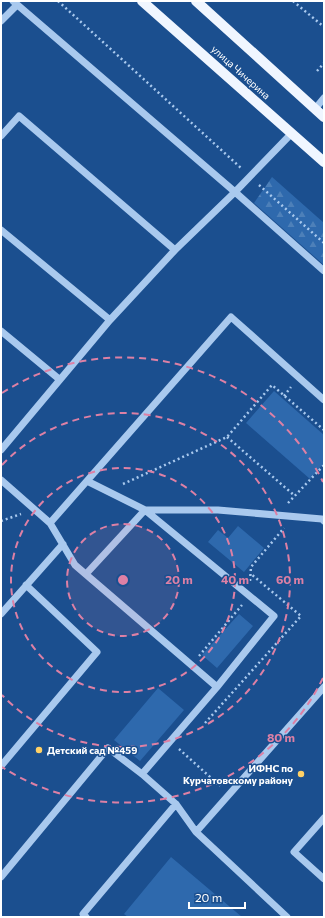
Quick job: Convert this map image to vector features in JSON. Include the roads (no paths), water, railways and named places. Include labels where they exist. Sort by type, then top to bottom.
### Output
[{"type":"main road","name":"улица Чичерина","points":[[142,1],[324,162]]},
{"type":"main road","points":[[196,1],[324,117]]},
{"type":"lane","points":[[1,21],[15,3],[235,192],[324,271]]},
{"type":"lane","points":[[315,108],[324,98]]},
{"type":"lane","points":[[1,136],[19,116],[175,250]]},
{"type":"lane","points":[[1,450],[110,320],[175,250],[250,177],[292,133]]},
{"type":"lane","points":[[1,230],[110,320]]},
{"type":"lane","points":[[50,523],[231,317],[324,400]]},
{"type":"lane","points":[[1,331],[59,379]]},
{"type":"lane","points":[[1,480],[50,523],[75,565],[217,687]]},
{"type":"lane","points":[[87,481],[145,510],[274,616],[217,687],[142,774]]},
{"type":"lane","points":[[86,574],[145,510],[218,510],[322,519],[324,521]]},
{"type":"lane","points":[[1,614],[63,544]]},
{"type":"lane","points":[[1,766],[97,652],[26,586]]},
{"type":"lane","points":[[196,832],[324,687]]},
{"type":"lane","points":[[1,877],[108,748],[142,774],[176,804],[196,832],[287,917]]},
{"type":"lane","points":[[86,917],[82,914],[176,804]]},
{"type":"lane","points":[[324,818],[294,852],[324,879]]},
{"type":"place","name":"Детский сад №459","points":[[39,750]]},
{"type":"place","name":"ИФНС по Курчатовскому району","points":[[301,774]]}]
